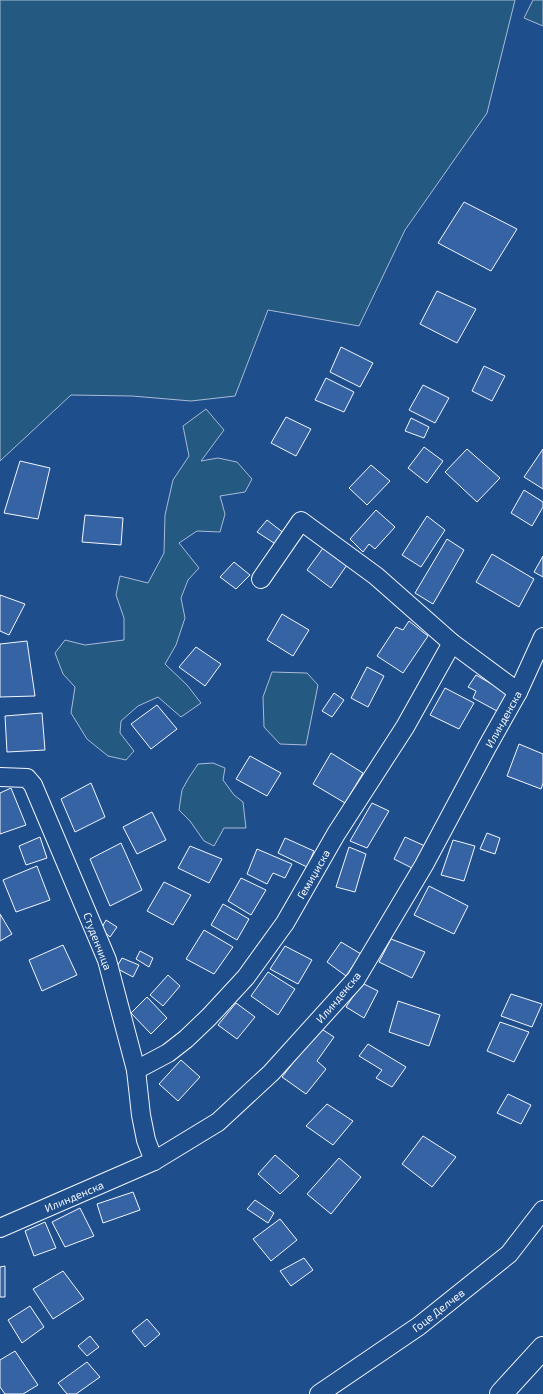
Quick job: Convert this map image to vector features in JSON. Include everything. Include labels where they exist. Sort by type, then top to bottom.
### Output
[{"type":"main road","points":[[501,1394],[543,1348]]},
{"type":"street","points":[[261,578],[301,521],[376,576],[452,643],[518,692]]},
{"type":"street","name":"Илинденска","points":[[0,1228],[154,1161],[218,1122],[271,1073],[356,979],[424,865],[518,692],[543,637]]},
{"type":"street","name":"Гемиџиска","points":[[136,1070],[168,1053],[186,1039],[209,1017],[246,977],[285,923],[336,834],[406,727],[452,643]]},
{"type":"street","name":"Студенчица","points":[[0,778],[27,778],[33,785],[107,960],[136,1070],[145,1134],[154,1161]]},
{"type":"street","name":"Гоце Делчев","points":[[319,1394],[419,1326],[509,1254],[543,1210]]},
{"type":"shaded area","points":[[0,0],[515,0],[487,113],[405,230],[359,326],[268,310],[235,396],[191,401],[132,396],[71,395],[0,461]]},
{"type":"shaded area","points":[[533,0],[543,0],[543,26],[524,18]]},
{"type":"shaded area","points":[[206,409],[224,430],[201,461],[218,458],[237,462],[252,479],[245,492],[220,496],[225,514],[220,532],[197,531],[179,543],[199,568],[188,580],[181,598],[185,618],[176,645],[165,664],[187,685],[201,703],[181,717],[158,697],[138,706],[121,721],[120,733],[134,751],[126,760],[108,756],[87,739],[71,713],[75,687],[63,674],[55,653],[65,640],[85,645],[124,640],[124,618],[116,595],[120,576],[148,583],[164,553],[165,515],[173,480],[189,456],[183,426]]},
{"type":"shaded area","points":[[272,672],[307,673],[318,685],[306,745],[280,744],[264,727],[263,697]]},
{"type":"shaded area","points":[[213,763],[225,768],[223,780],[234,795],[243,802],[246,828],[224,828],[214,846],[204,841],[190,821],[179,810],[182,790],[198,764]]},
{"type":"building","points":[[464,202],[517,229],[491,271],[438,243]]},
{"type":"building","points":[[437,291],[476,309],[457,343],[420,324]]},
{"type":"building","points":[[341,347],[373,363],[360,387],[330,372]]},
{"type":"building","points":[[484,366],[505,376],[492,401],[472,391]]},
{"type":"building","points":[[326,378],[354,392],[344,412],[315,400]]},
{"type":"building","points":[[423,385],[449,398],[435,423],[409,410]]},
{"type":"building","points":[[286,417],[311,429],[296,456],[271,443]]},
{"type":"building","points":[[411,418],[429,427],[424,438],[405,431]]},
{"type":"building","points":[[424,447],[443,461],[427,483],[408,468]]},
{"type":"building","points":[[467,449],[500,478],[477,502],[445,472]]},
{"type":"building","points":[[543,449],[543,489],[524,477]]},
{"type":"building","points":[[20,461],[50,468],[38,519],[4,513]]},
{"type":"building","points":[[371,465],[390,481],[367,505],[349,488]]},
{"type":"building","points":[[524,490],[543,502],[543,507],[532,526],[511,513]]},
{"type":"building","points":[[376,510],[395,527],[375,549],[369,544],[363,552],[350,539]]},
{"type":"building","points":[[85,515],[123,518],[121,545],[82,542]]},
{"type":"building","points":[[427,516],[445,530],[421,567],[402,555]]},
{"type":"building","points":[[267,520],[285,534],[277,545],[257,532]]},
{"type":"building","points":[[447,539],[464,550],[433,604],[415,593]]},
{"type":"building","points":[[326,544],[349,562],[331,588],[307,570]]},
{"type":"building","points":[[492,554],[534,579],[519,607],[476,582]]},
{"type":"building","points":[[543,556],[543,577],[534,572]]},
{"type":"building","points":[[234,562],[250,575],[236,589],[220,577]]},
{"type":"building","points":[[0,595],[25,604],[9,635],[0,631]]},
{"type":"building","points":[[282,614],[309,630],[293,656],[267,640]]},
{"type":"building","points":[[409,621],[428,636],[403,673],[377,656],[396,627],[403,630]]},
{"type":"building","points":[[27,641],[35,696],[0,697],[0,644]]},
{"type":"building","points":[[196,647],[221,664],[205,686],[179,667]]},
{"type":"building","points":[[367,667],[384,676],[368,707],[351,698]]},
{"type":"building","points":[[476,675],[509,694],[497,711],[473,698],[476,691],[468,687]]},
{"type":"building","points":[[445,688],[474,703],[459,729],[430,715]]},
{"type":"building","points":[[334,693],[344,700],[332,717],[322,711]]},
{"type":"building","points":[[157,705],[177,729],[151,749],[131,724]]},
{"type":"building","points":[[42,713],[45,750],[7,752],[5,716]]},
{"type":"building","points":[[519,744],[543,754],[543,783],[541,789],[507,776]]},
{"type":"building","points":[[331,753],[363,773],[345,803],[313,784]]},
{"type":"building","points":[[250,756],[281,773],[267,796],[236,779]]},
{"type":"building","points":[[91,783],[105,817],[75,832],[61,799]]},
{"type":"building","points":[[11,788],[26,825],[0,834],[0,793]]},
{"type":"building","points":[[372,803],[389,811],[367,848],[350,841]]},
{"type":"building","points":[[152,812],[166,840],[137,854],[123,827]]},
{"type":"building","points":[[487,833],[500,838],[495,854],[480,849]]},
{"type":"building","points":[[40,837],[47,858],[26,865],[19,846]]},
{"type":"building","points":[[405,837],[425,846],[414,869],[394,859]]},
{"type":"building","points":[[285,838],[314,851],[307,867],[278,853]]},
{"type":"building","points":[[453,840],[475,846],[464,881],[441,875]]},
{"type":"building","points":[[121,843],[142,890],[110,906],[90,859]]},
{"type":"building","points":[[190,846],[222,859],[209,883],[178,868]]},
{"type":"building","points":[[349,847],[366,854],[355,892],[336,887]]},
{"type":"building","points":[[257,849],[292,864],[285,878],[273,873],[267,884],[247,874]]},
{"type":"building","points":[[37,866],[50,900],[16,912],[3,880]]},
{"type":"building","points":[[241,878],[266,890],[251,915],[228,901]]},
{"type":"building","points":[[164,882],[191,895],[173,925],[147,911]]},
{"type":"building","points":[[429,886],[468,906],[454,934],[414,915]]},
{"type":"building","points":[[223,904],[249,919],[237,940],[211,925]]},
{"type":"building","points":[[0,914],[12,934],[0,941]]},
{"type":"building","points":[[106,920],[117,927],[110,937],[101,929]]},
{"type":"building","points":[[204,930],[233,947],[214,974],[186,959]]},
{"type":"building","points":[[391,939],[425,952],[412,978],[379,962]]},
{"type":"building","points":[[341,942],[361,954],[346,976],[327,962]]},
{"type":"building","points":[[63,945],[77,975],[42,991],[29,960]]},
{"type":"building","points":[[285,946],[312,960],[298,984],[270,969]]},
{"type":"building","points":[[140,951],[153,958],[149,967],[136,959]]},
{"type":"building","points":[[122,958],[139,965],[133,977],[116,968]]},
{"type":"building","points":[[268,972],[295,989],[278,1015],[251,996]]},
{"type":"building","points":[[168,975],[180,986],[163,1006],[150,995]]},
{"type":"building","points":[[362,983],[378,991],[364,1018],[346,1007]]},
{"type":"building","points":[[511,994],[542,1004],[532,1027],[501,1016]]},
{"type":"building","points":[[147,997],[167,1018],[151,1034],[131,1013]]},
{"type":"building","points":[[398,1001],[440,1015],[429,1046],[389,1032]]},
{"type":"building","points":[[236,1003],[255,1017],[237,1039],[218,1025]]},
{"type":"building","points":[[500,1022],[529,1032],[514,1062],[487,1051]]},
{"type":"building","points":[[320,1028],[334,1037],[317,1061],[326,1069],[306,1094],[282,1077]]},
{"type":"building","points":[[368,1044],[406,1067],[392,1087],[376,1078],[382,1070],[359,1056]]},
{"type":"building","points":[[181,1060],[200,1077],[178,1101],[159,1084]]},
{"type":"building","points":[[508,1094],[531,1105],[521,1124],[497,1113]]},
{"type":"building","points":[[327,1104],[353,1121],[333,1145],[306,1126]]},
{"type":"building","points":[[423,1136],[456,1157],[432,1187],[402,1164]]},
{"type":"building","points":[[275,1155],[299,1176],[280,1194],[258,1174]]},
{"type":"building","points":[[339,1158],[361,1177],[331,1214],[307,1194]]},
{"type":"building","points":[[133,1192],[140,1210],[103,1223],[97,1204]]},
{"type":"building","points":[[255,1200],[274,1213],[268,1223],[247,1209]]},
{"type":"building","points":[[80,1208],[94,1236],[65,1247],[52,1222]]},
{"type":"building","points":[[280,1219],[297,1240],[271,1261],[253,1239]]},
{"type":"building","points":[[45,1222],[56,1248],[34,1256],[25,1231]]},
{"type":"building","points":[[304,1258],[313,1270],[291,1286],[280,1271]]},
{"type":"building","points":[[5,1266],[5,1297],[0,1297],[0,1267]]},
{"type":"building","points":[[63,1271],[84,1299],[53,1319],[33,1289]]},
{"type":"building","points":[[30,1306],[44,1327],[22,1343],[8,1320]]},
{"type":"building","points":[[147,1319],[160,1334],[145,1347],[132,1331]]},
{"type":"building","points":[[90,1336],[99,1347],[87,1356],[78,1346]]},
{"type":"building","points":[[15,1351],[38,1385],[23,1394],[5,1394],[0,1387],[0,1360]]},
{"type":"building","points":[[87,1362],[100,1377],[76,1394],[67,1394],[58,1383]]}]
